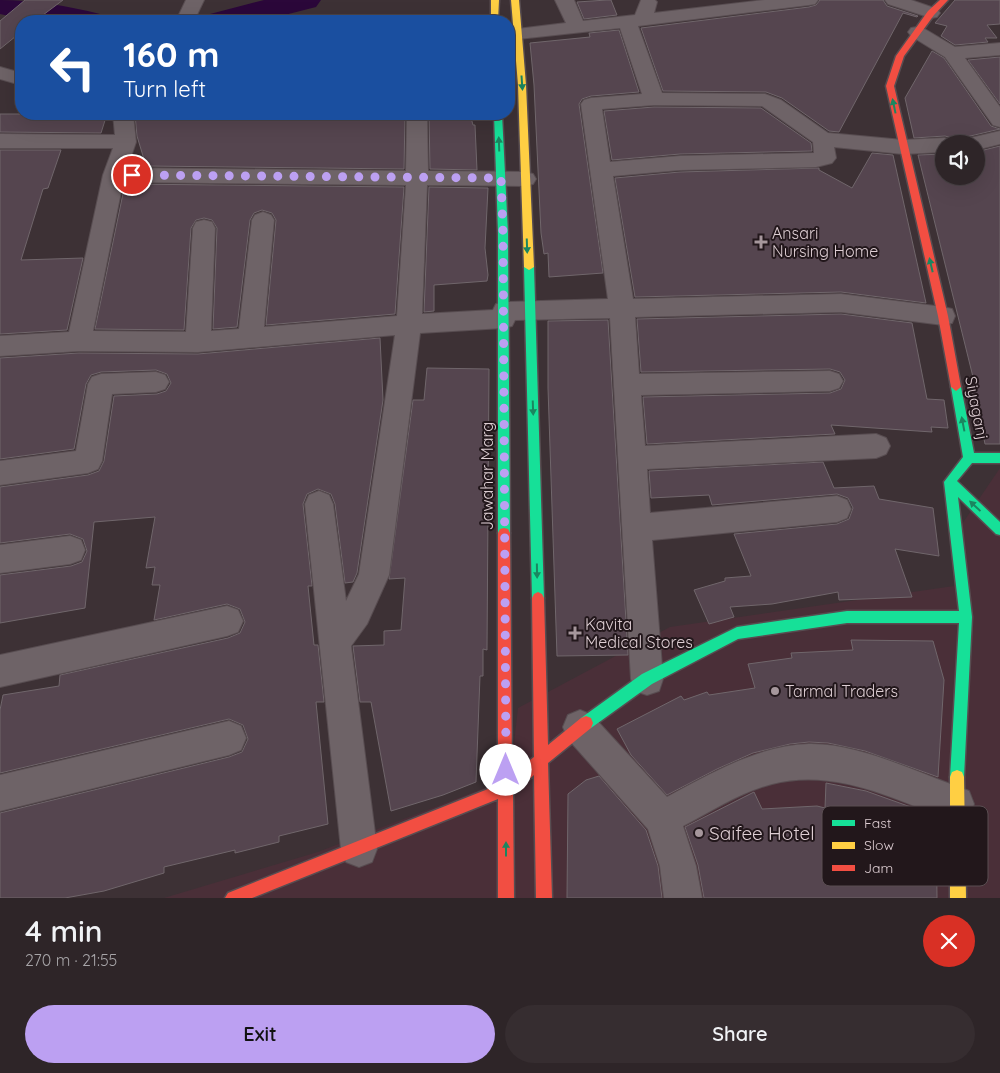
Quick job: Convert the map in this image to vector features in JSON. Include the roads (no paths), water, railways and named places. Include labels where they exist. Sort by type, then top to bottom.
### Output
[{"type":"main road","points":[[495,0],[495,15]]},
{"type":"main road","points":[[514,15],[515,0]]},
{"type":"main road","name":"Siyaganj","points":[[938,6],[916,32],[900,56],[890,86],[942,316],[969,458],[950,482]]},
{"type":"main road","points":[[515,46],[522,86],[530,310],[544,898]]},
{"type":"main road","name":"Jawahar Marg","points":[[498,120],[503,315],[506,898]]},
{"type":"main road","points":[[969,458],[1000,458]]},
{"type":"main road","points":[[950,482],[1000,530]]},
{"type":"main road","points":[[950,482],[966,617],[956,804]]},
{"type":"main road","points":[[233,898],[506,789],[580,728],[647,679],[737,633],[847,616],[966,617]]},
{"type":"street","points":[[564,0],[567,3],[576,27]]},
{"type":"street","points":[[648,0],[635,21],[654,98]]},
{"type":"street","points":[[515,34],[810,0]]},
{"type":"street","points":[[894,0],[938,6]]},
{"type":"street","points":[[916,32],[952,53],[1000,121]]},
{"type":"street","points":[[952,53],[1000,49]]},
{"type":"street","points":[[0,73],[15,77]]},
{"type":"street","points":[[647,679],[622,308],[591,104],[654,98],[765,100],[774,104],[823,139],[903,146],[935,145]]},
{"type":"street","points":[[79,341],[114,175],[126,142],[124,120]]},
{"type":"street","points":[[335,642],[356,613],[374,575],[409,324],[417,179],[417,120]]},
{"type":"street","points":[[985,141],[1000,137]]},
{"type":"street","points":[[601,170],[680,163],[816,160],[825,158],[823,139]]},
{"type":"street","points":[[0,142],[126,142]]},
{"type":"street","points":[[114,175],[525,179]]},
{"type":"street","points":[[251,337],[263,220]]},
{"type":"street","points":[[198,342],[204,228]]},
{"type":"street","points":[[0,346],[79,341],[198,342],[503,315],[530,310],[841,303],[942,316]]},
{"type":"street","points":[[627,385],[830,381]]},
{"type":"street","points":[[0,473],[88,462],[101,384],[156,382]]},
{"type":"street","points":[[632,458],[876,446]]},
{"type":"street","points":[[319,504],[359,849]]},
{"type":"street","points":[[636,528],[837,509]]},
{"type":"street","points":[[0,558],[70,550]]},
{"type":"street","points":[[0,671],[227,621]]},
{"type":"street","points":[[580,728],[662,818],[678,866],[683,898]]},
{"type":"street","points":[[0,792],[229,738]]},
{"type":"street","points":[[662,818],[755,772],[785,764],[810,761],[846,766],[956,804]]},
{"type":"waterway","points":[[245,15],[304,0]]},
{"type":"waterway","points":[[0,4],[50,15]]},
{"type":"place","name":"Ansari Nursing Home","points":[[761,242]]},
{"type":"place","name":"Kavita Medical Stores","points":[[575,633]]},
{"type":"place","name":"Tarmal Traders","points":[[775,691]]},
{"type":"place","name":"Saifee Hotel","points":[[699,833]]}]
